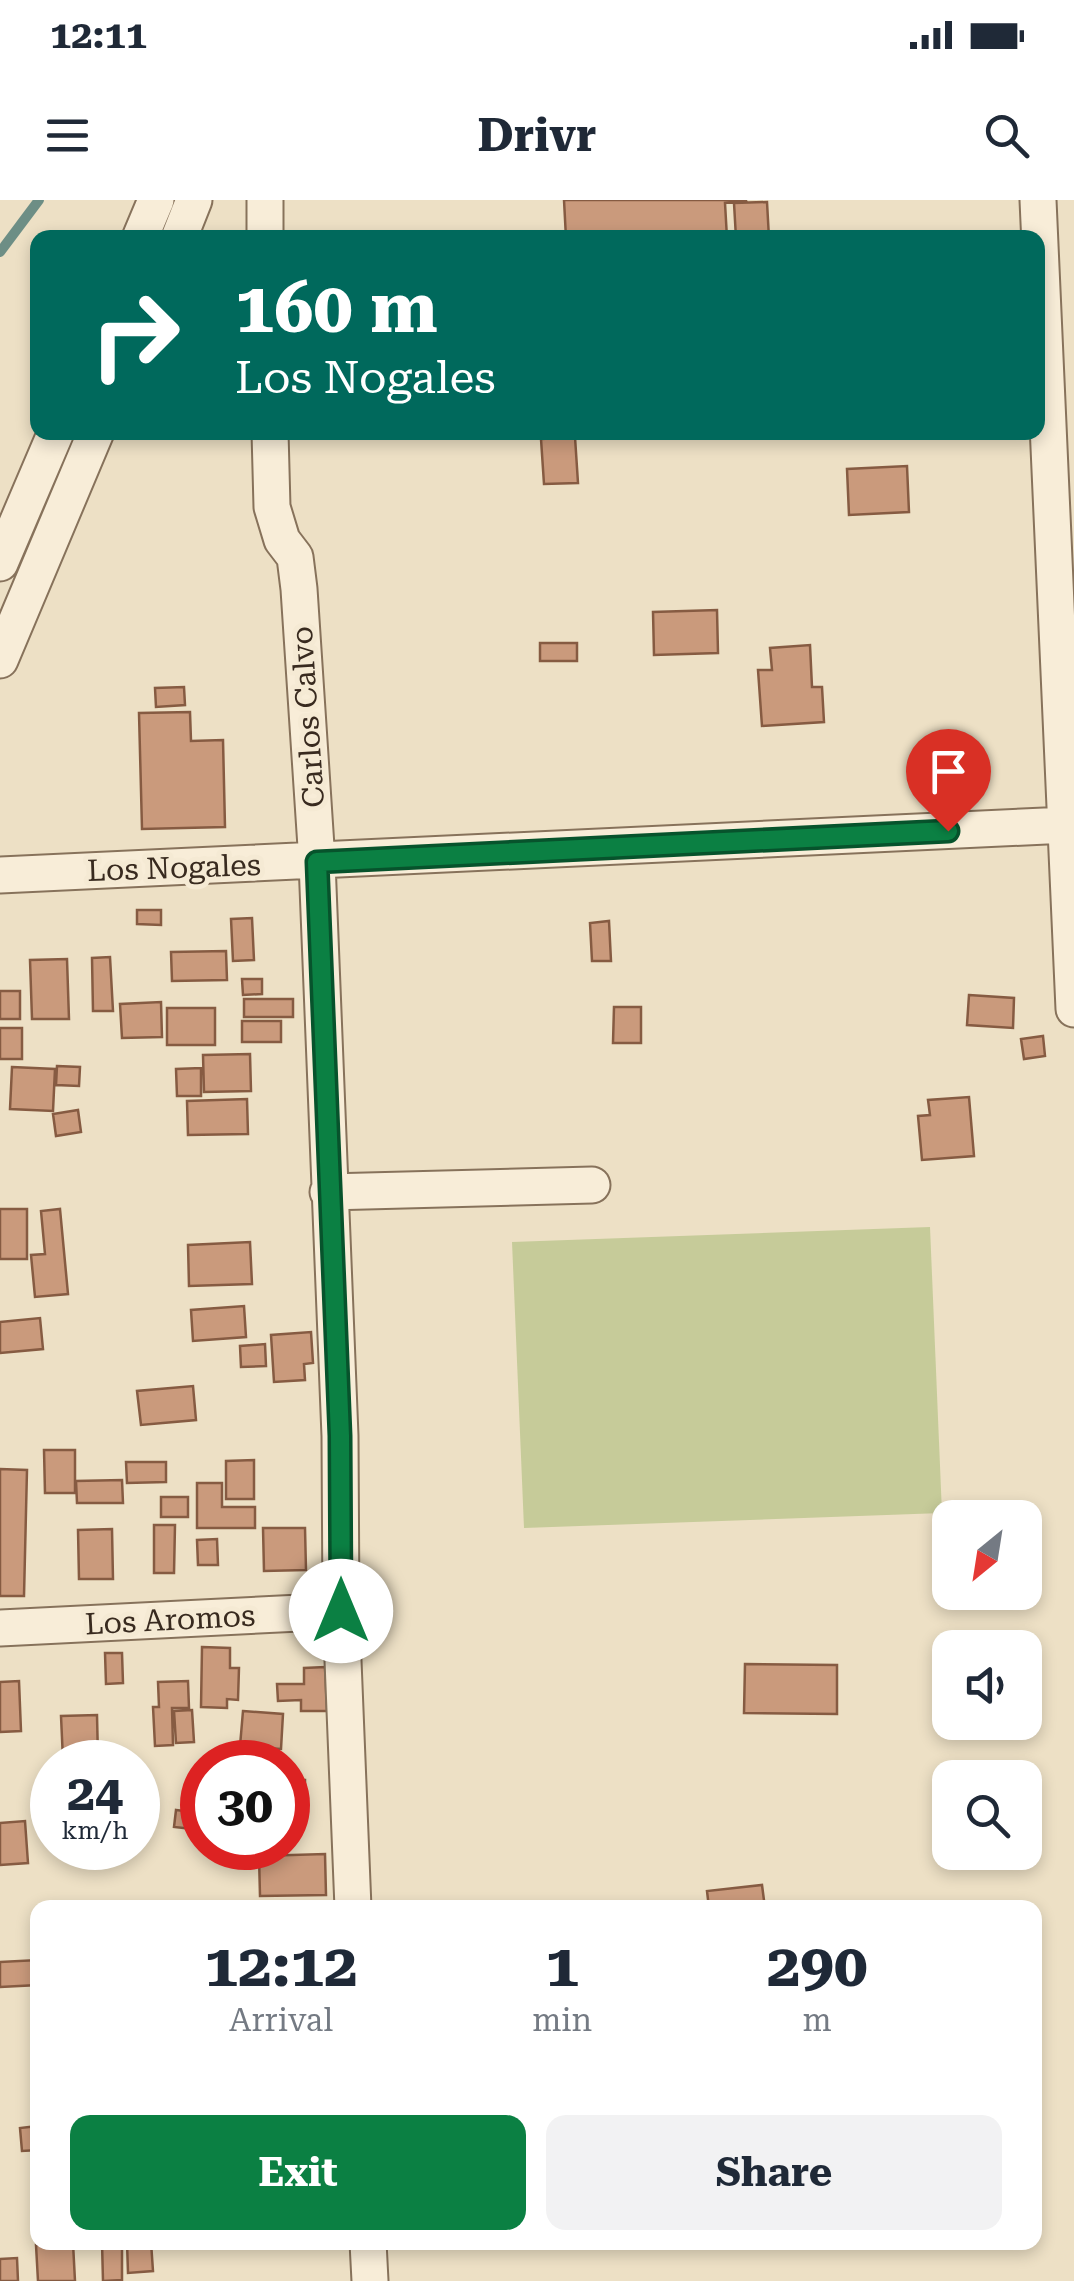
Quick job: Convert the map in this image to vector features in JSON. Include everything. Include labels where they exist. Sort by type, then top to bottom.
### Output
[{"type":"street","points":[[143,230],[156,200]]},
{"type":"street","points":[[181,230],[194,200]]},
{"type":"street","points":[[265,200],[265,230]]},
{"type":"street","points":[[1038,200],[1040,230]]},
{"type":"street","points":[[1045,297],[1062,532],[1074,1009]]},
{"type":"street","points":[[0,563],[53,440]]},
{"type":"street","points":[[0,660],[93,440]]},
{"type":"street","name":"Carlos Calvo","points":[[270,440],[272,507],[282,540],[294,558],[299,589],[317,862],[340,1436],[341,1611],[353,1900]]},
{"type":"street","name":"Los Nogales","points":[[0,875],[1067,825]]},
{"type":"street","points":[[328,1192],[592,1185]]},
{"type":"street","name":"Los Aromos","points":[[0,1628],[341,1611]]},
{"type":"street","points":[[368,2250],[370,2281]]},
{"type":"green space","points":[[930,1227],[941,1500],[932,1500],[932,1513],[524,1528],[512,1242]]},
{"type":"building","points":[[564,200],[746,200],[725,203],[727,230],[566,230]]},
{"type":"building","points":[[767,202],[769,230],[736,230],[734,203]]},
{"type":"building","points":[[541,440],[575,440],[578,483],[544,484]]},
{"type":"building","points":[[907,466],[909,512],[849,515],[847,469]]},
{"type":"building","points":[[717,610],[718,653],[654,655],[653,612]]},
{"type":"building","points":[[540,643],[577,643],[577,661],[540,661]]},
{"type":"building","points":[[810,645],[812,687],[822,687],[824,722],[762,726],[758,670],[772,670],[770,648]]},
{"type":"building","points":[[184,687],[185,705],[156,707],[155,688]]},
{"type":"building","points":[[190,712],[191,741],[223,740],[225,827],[142,829],[139,713]]},
{"type":"building","points":[[137,910],[161,910],[161,925],[137,924]]},
{"type":"building","points":[[252,918],[254,960],[233,961],[231,919]]},
{"type":"building","points":[[609,921],[611,961],[592,961],[590,923]]},
{"type":"building","points":[[226,951],[227,980],[172,981],[171,952]]},
{"type":"building","points":[[110,957],[113,1011],[93,1011],[92,958]]},
{"type":"building","points":[[67,959],[69,1019],[32,1019],[30,960]]},
{"type":"building","points":[[242,979],[262,979],[262,994],[243,995]]},
{"type":"building","points":[[0,991],[20,991],[20,1019],[0,1019]]},
{"type":"building","points":[[969,995],[1014,998],[1013,1028],[967,1025]]},
{"type":"building","points":[[244,999],[293,999],[293,1017],[244,1017]]},
{"type":"building","points":[[161,1002],[162,1037],[122,1038],[120,1004]]},
{"type":"building","points":[[614,1007],[641,1007],[641,1043],[613,1043]]},
{"type":"building","points":[[167,1008],[215,1008],[215,1045],[167,1045]]},
{"type":"building","points":[[242,1021],[281,1021],[281,1042],[242,1042]]},
{"type":"building","points":[[0,1028],[22,1028],[22,1059],[0,1059]]},
{"type":"building","points":[[1043,1036],[1045,1056],[1024,1059],[1021,1039]]},
{"type":"building","points":[[250,1054],[251,1091],[204,1092],[203,1055]]},
{"type":"building","points":[[57,1066],[80,1067],[79,1086],[56,1085]]},
{"type":"building","points":[[12,1067],[55,1069],[53,1111],[10,1109]]},
{"type":"building","points":[[201,1068],[201,1096],[177,1096],[176,1069]]},
{"type":"building","points":[[969,1097],[974,1156],[922,1160],[918,1116],[930,1115],[928,1100]]},
{"type":"building","points":[[247,1099],[248,1134],[188,1135],[187,1101]]},
{"type":"building","points":[[78,1110],[81,1132],[56,1136],[53,1114]]},
{"type":"building","points":[[0,1209],[27,1209],[27,1259],[0,1259]]},
{"type":"building","points":[[60,1209],[68,1294],[35,1297],[31,1255],[45,1254],[41,1211]]},
{"type":"building","points":[[250,1242],[252,1284],[189,1286],[188,1245]]},
{"type":"building","points":[[244,1306],[246,1337],[193,1341],[191,1310]]},
{"type":"building","points":[[40,1318],[43,1349],[0,1353],[0,1322]]},
{"type":"building","points":[[311,1332],[313,1363],[304,1364],[305,1380],[274,1382],[271,1335]]},
{"type":"building","points":[[265,1344],[266,1366],[241,1367],[240,1346]]},
{"type":"building","points":[[193,1386],[196,1420],[141,1425],[137,1391]]},
{"type":"building","points":[[44,1450],[75,1450],[75,1493],[45,1493]]},
{"type":"building","points":[[254,1460],[254,1499],[226,1499],[226,1461]]},
{"type":"building","points":[[126,1462],[166,1462],[166,1482],[127,1483]]},
{"type":"building","points":[[0,1469],[27,1470],[24,1596],[0,1596]]},
{"type":"building","points":[[122,1480],[123,1503],[77,1503],[76,1481]]},
{"type":"building","points":[[197,1483],[222,1483],[222,1507],[255,1507],[255,1528],[197,1528]]},
{"type":"building","points":[[161,1497],[188,1497],[188,1517],[161,1517]]},
{"type":"building","points":[[154,1525],[175,1525],[174,1573],[154,1573]]},
{"type":"building","points":[[263,1528],[305,1528],[306,1570],[264,1571]]},
{"type":"building","points":[[112,1529],[113,1579],[79,1579],[78,1530]]},
{"type":"building","points":[[217,1539],[218,1565],[198,1565],[197,1540]]},
{"type":"building","points":[[202,1647],[230,1648],[230,1668],[239,1668],[238,1700],[227,1699],[227,1708],[201,1707]]},
{"type":"building","points":[[105,1653],[122,1653],[123,1683],[106,1684]]},
{"type":"building","points":[[745,1664],[837,1665],[837,1714],[744,1713]]},
{"type":"building","points":[[325,1667],[327,1711],[301,1711],[301,1700],[278,1701],[277,1684],[304,1684],[304,1668]]},
{"type":"building","points":[[19,1681],[21,1731],[0,1732],[0,1682]]},
{"type":"building","points":[[188,1681],[189,1708],[172,1708],[173,1745],[160,1746],[160,1740],[155,1740],[153,1707],[159,1707],[158,1682]]},
{"type":"building","points":[[192,1710],[194,1740],[176,1743],[174,1711]]},
{"type":"building","points":[[243,1711],[283,1714],[282,1740],[241,1740]]},
{"type":"building","points":[[97,1715],[98,1740],[62,1740],[61,1716]]},
{"type":"building","points":[[176,1810],[180,1810],[180,1828],[174,1827]]},
{"type":"building","points":[[25,1821],[28,1863],[0,1865],[0,1823]]},
{"type":"building","points":[[310,1854],[325,1854],[326,1895],[260,1896],[259,1870],[310,1870]]},
{"type":"building","points":[[762,1885],[764,1900],[708,1900],[707,1891]]},
{"type":"building","points":[[30,1960],[30,1985],[0,1987],[0,1962]]},
{"type":"building","points":[[30,2127],[30,2150],[22,2151],[20,2128]]},
{"type":"building","points":[[36,2250],[73,2250],[75,2281],[38,2281]]},
{"type":"building","points":[[102,2250],[122,2250],[122,2280],[103,2281]]},
{"type":"building","points":[[127,2250],[152,2250],[153,2271],[128,2273]]},
{"type":"building","points":[[17,2258],[18,2281],[0,2281],[0,2259]]},
{"type":"waterway","points":[[0,252],[39,200]]},
{"type":"route","points":[[341,1611],[340,1436],[317,862],[948,831]]}]
